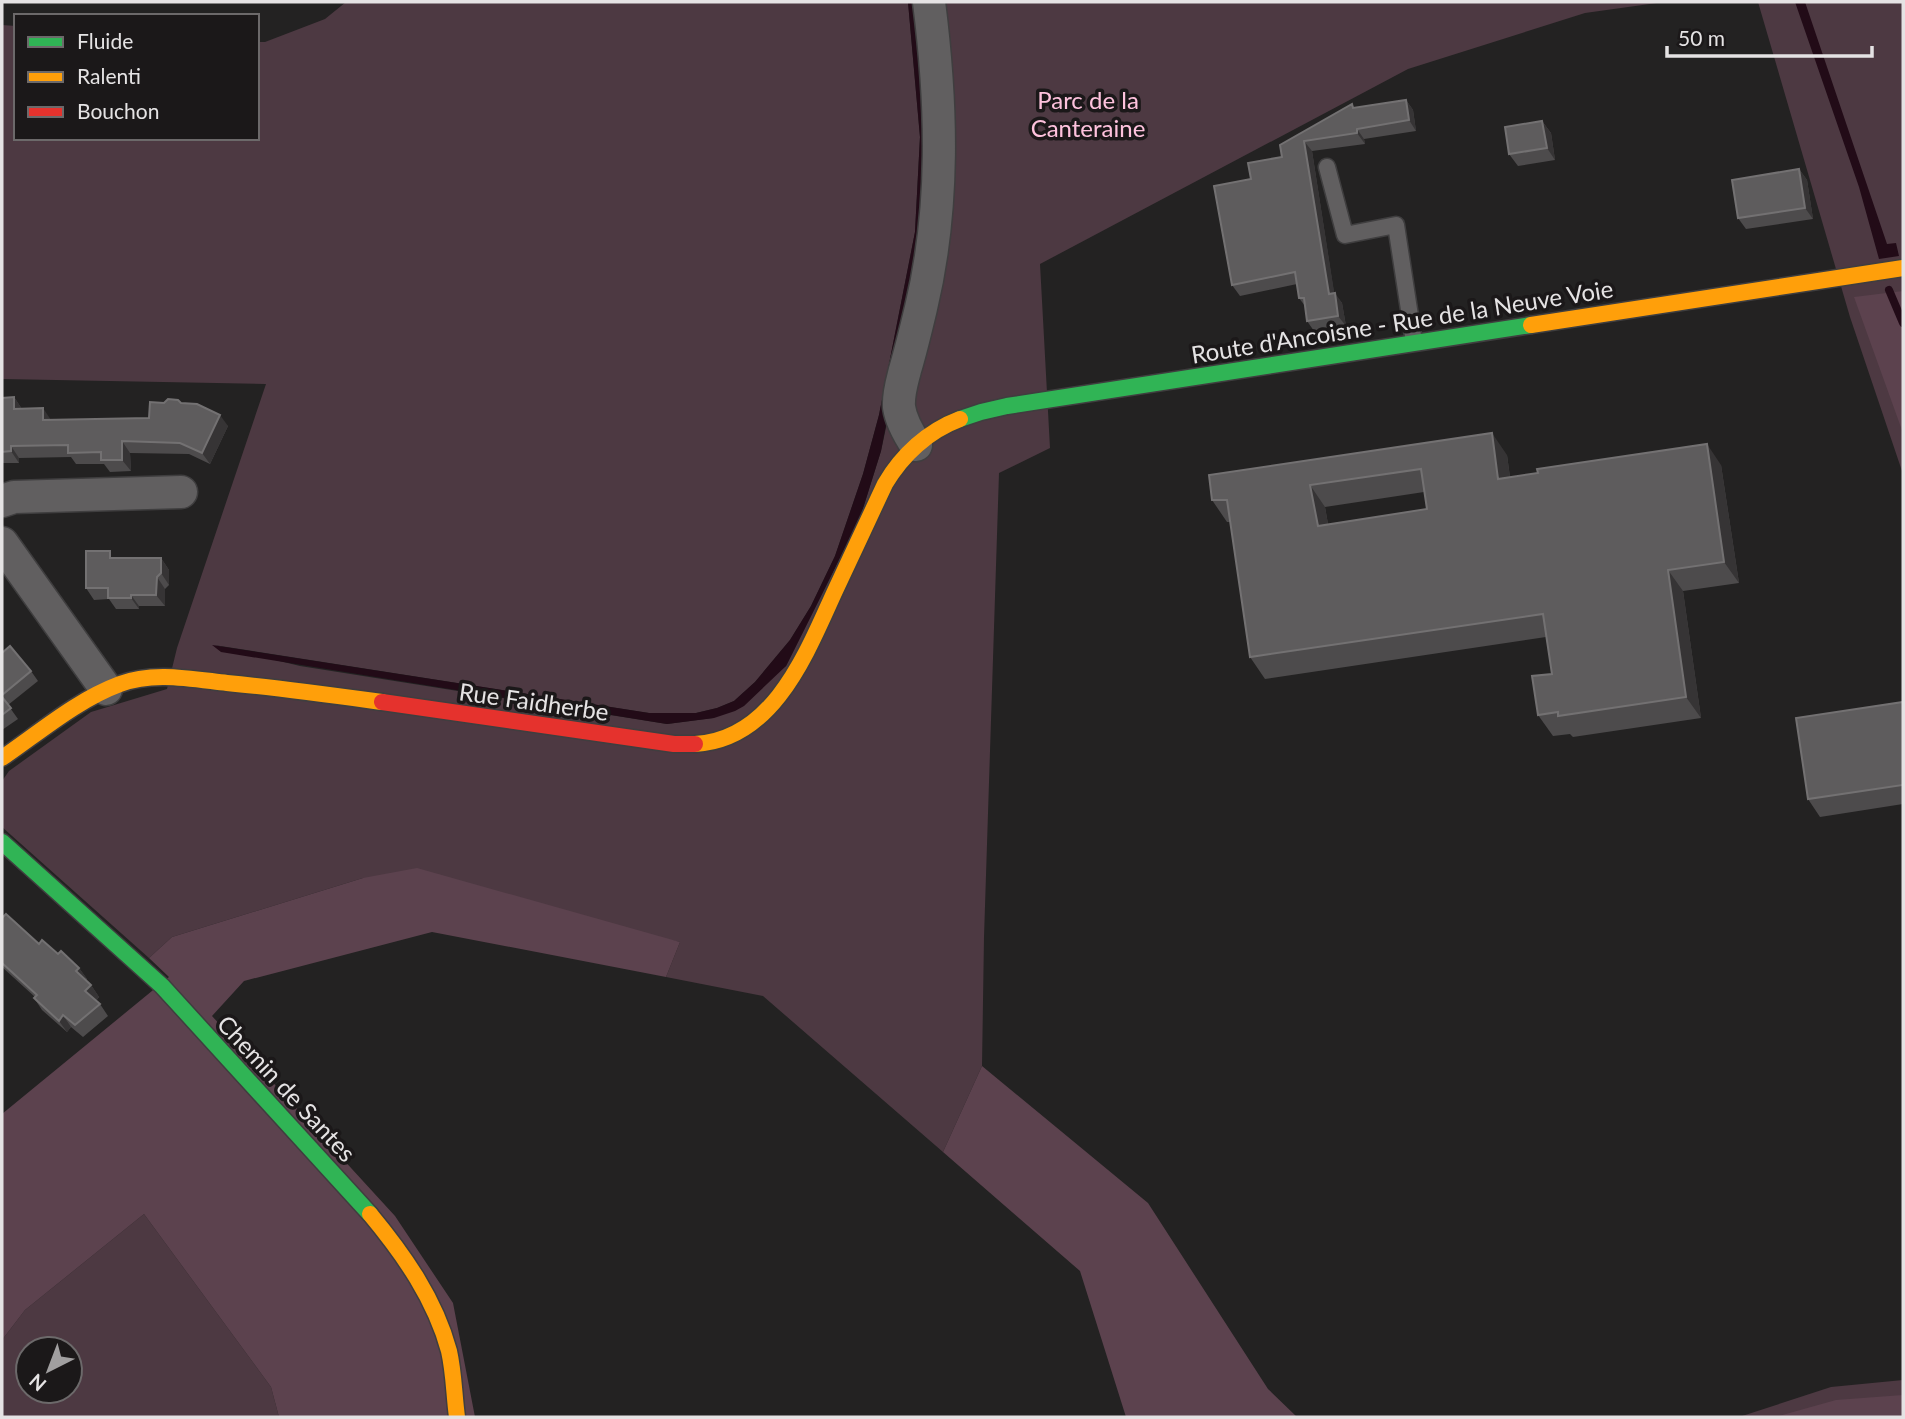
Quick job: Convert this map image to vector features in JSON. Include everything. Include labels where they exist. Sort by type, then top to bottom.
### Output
[{"type":"street","points":[[916,445],[901,419],[899,394],[924,297],[937,202],[939,107],[929,2]]},
{"type":"street","name":"Route d'Ancoisne - Rue de la Neuve Voie","points":[[916,445],[947,424],[1007,406],[1903,268]]},
{"type":"street","name":"Rue Faidherbe","points":[[2,758],[87,699],[106,689],[150,677],[280,688],[674,744],[709,743],[726,738],[756,721],[799,666],[885,484],[894,469],[916,445]]},
{"type":"street","points":[[2,501],[14,497],[181,492]]},
{"type":"street","points":[[2,543],[106,689]]},
{"type":"street","name":"Chemin de Santes","points":[[2,842],[162,986],[362,1203],[389,1237],[414,1272],[436,1313],[449,1354],[457,1417]]},
{"type":"lane","points":[[1327,167],[1345,235],[1396,225],[1414,342]]},
{"type":"green space","name":"Parc de la Canteraine","points":[[346,2],[908,2],[920,137],[915,232],[879,415],[863,474],[835,556],[811,606],[790,640],[755,682],[734,701],[717,708],[696,713],[649,713],[214,645],[300,666],[667,724],[713,718],[786,666],[860,518],[881,451],[922,259],[919,2],[1664,2],[1585,13],[1408,69],[1040,264],[1050,448],[999,473],[982,1066],[943,1152],[763,996],[666,977],[680,942],[363,878],[172,937],[149,958],[2,827],[2,781],[9,771],[91,712],[167,689],[177,648],[266,384],[2,379],[2,25],[14,26],[14,140],[259,140],[259,42],[325,19]]},
{"type":"green space","points":[[1758,2],[1903,2],[1903,474],[1850,317]]},
{"type":"green space","points":[[144,1214],[271,1387],[279,1417],[2,1417],[2,1340],[25,1310]]},
{"type":"green space","points":[[1903,1380],[1903,1417],[1739,1417],[1831,1387]]},
{"type":"shaded area","points":[[908,2],[919,2],[927,211],[881,451],[860,518],[786,666],[744,706],[714,718],[667,724],[221,652],[212,645],[649,713],[696,713],[717,708],[734,701],[755,682],[790,640],[811,606],[835,556],[863,474],[879,415],[915,232],[920,137]]},
{"type":"shaded area","points":[[1795,2],[1805,2],[1887,244],[1896,243],[1899,256],[1879,259],[1859,187]]},
{"type":"shaded area","points":[[1903,291],[1903,433],[1854,297]]},
{"type":"shaded area","points":[[417,868],[680,942],[666,977],[432,932],[244,981],[212,1016],[395,1216],[453,1303],[475,1417],[279,1417],[271,1387],[144,1214],[25,1310],[2,1340],[2,1114],[169,977],[149,958],[172,937],[363,878]]},
{"type":"shaded area","points":[[982,1066],[1148,1203],[1268,1389],[1297,1417],[1126,1417],[1080,1271],[943,1152]]},
{"type":"shaded area","points":[[1903,1395],[1903,1417],[1775,1417],[1836,1400]]},
{"type":"building","points":[[1406,100],[1409,120],[1357,129],[1357,133],[1304,141],[1329,294],[1335,293],[1338,316],[1307,321],[1304,298],[1299,298],[1295,272],[1232,285],[1214,186],[1251,179],[1248,163],[1282,157],[1280,145],[1352,104],[1353,108]]},
{"type":"building","points":[[1542,121],[1547,148],[1509,154],[1505,127]]},
{"type":"building","points":[[1799,169],[1805,208],[1738,218],[1732,180]]},
{"type":"building","points":[[14,397],[14,409],[43,408],[43,420],[149,418],[150,402],[164,403],[168,399],[197,404],[220,415],[202,453],[180,443],[122,441],[122,460],[101,460],[101,452],[68,453],[68,445],[11,446],[11,451],[2,452],[2,398]]},
{"type":"building","points":[[1492,433],[1498,479],[1538,473],[1537,469],[1707,444],[1724,562],[1668,570],[1686,697],[1558,716],[1558,712],[1538,715],[1532,676],[1552,674],[1543,614],[1250,657],[1227,500],[1212,500],[1209,475]],"holes":[[[1421,469],[1427,509],[1318,526],[1310,485]]]},
{"type":"building","points":[[86,551],[110,551],[110,558],[161,558],[156,595],[108,598],[108,588],[86,588]]},
{"type":"building","points":[[10,646],[31,671],[2,695],[2,653]]},
{"type":"building","points":[[2,697],[11,708],[2,715]]},
{"type":"building","points":[[1903,702],[1903,785],[1808,799],[1796,718]]},
{"type":"building","points":[[6,914],[39,944],[42,940],[58,954],[61,951],[79,968],[76,971],[91,985],[85,991],[100,1004],[75,1025],[63,1015],[59,1021],[34,998],[37,995],[2,963],[2,916]]},
{"type":"waterway","points":[[1889,290],[1903,323]]},
{"type":"traffic: fast","points":[[960,419],[1007,406],[1531,325]]},
{"type":"traffic: fast","points":[[2,842],[162,986],[370,1214]]},
{"type":"traffic: slow","points":[[1531,325],[1903,268]]},
{"type":"traffic: slow","points":[[695,744],[723,739],[746,727],[767,710],[799,665],[892,473],[927,437],[960,419]]},
{"type":"traffic: slow","points":[[2,758],[89,699],[120,684],[146,678],[186,678],[382,702]]},
{"type":"traffic: slow","points":[[370,1214],[395,1245],[436,1313],[449,1351],[457,1417]]},
{"type":"traffic: jam","points":[[382,702],[674,744],[695,744]]}]
